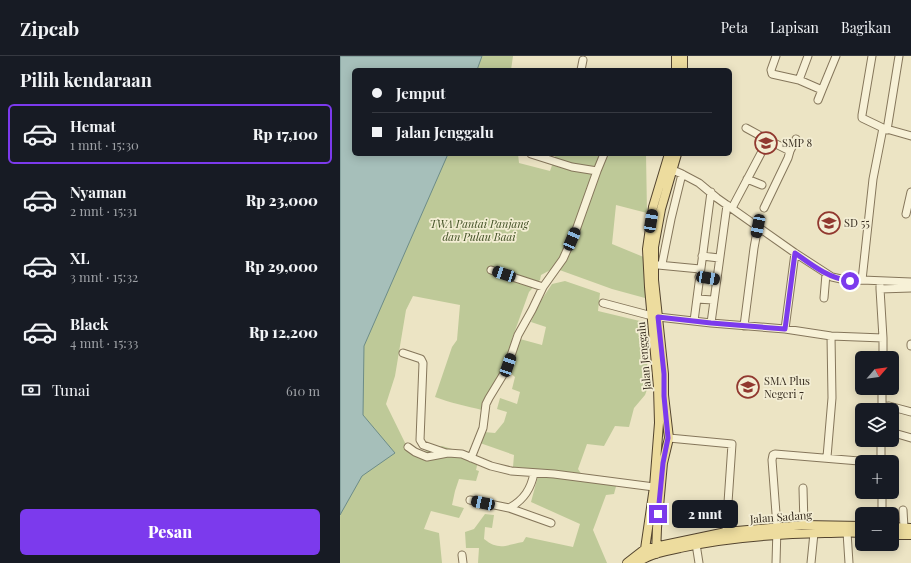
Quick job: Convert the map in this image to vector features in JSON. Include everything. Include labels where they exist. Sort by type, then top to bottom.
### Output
[{"type":"main road","points":[[676,56],[676,68]]},
{"type":"main road","points":[[683,56],[683,68]]},
{"type":"main road","name":"Jalan Jenggalu","points":[[645,553],[654,487],[659,423],[655,317],[650,265],[669,169],[669,156]]},
{"type":"main road","name":"Jalan Jenggalu","points":[[669,169],[676,156]]},
{"type":"main road","name":"Jalan Jenggalu","points":[[655,317],[664,374],[664,396],[668,438],[663,463],[656,550]]},
{"type":"main road","name":"Jalan Sadang","points":[[656,550],[726,532],[777,531],[804,525],[855,526]]},
{"type":"main road","points":[[627,563],[645,553],[656,550],[671,550],[696,544],[777,531],[814,533],[855,533]]},
{"type":"main road","points":[[899,535],[911,535]]},
{"type":"main road","points":[[637,563],[645,553]]},
{"type":"street","points":[[776,56],[770,70],[771,73],[799,80],[822,90]]},
{"type":"street","points":[[799,80],[808,56]]},
{"type":"street","points":[[818,100],[836,56]]},
{"type":"street","points":[[872,56],[862,115],[864,120],[885,129],[911,136]]},
{"type":"street","points":[[862,280],[873,179],[885,129],[899,56]]},
{"type":"street","points":[[580,68],[582,60]]},
{"type":"street","points":[[746,128],[790,151]]},
{"type":"street","points":[[764,208],[796,139]]},
{"type":"street","points":[[711,323],[719,258],[729,206],[747,179],[768,140]]},
{"type":"street","points":[[537,156],[572,167],[596,171]]},
{"type":"street","points":[[471,458],[483,428],[489,398],[506,370],[518,335],[543,287],[563,259],[576,230],[596,171],[603,156]]},
{"type":"street","points":[[669,169],[699,183],[729,206],[826,274],[840,280],[862,280],[880,285],[911,288]]},
{"type":"street","points":[[662,264],[682,174]]},
{"type":"street","points":[[747,179],[762,185]]},
{"type":"street","points":[[694,321],[711,192]]},
{"type":"street","points":[[906,214],[911,192]]},
{"type":"street","points":[[744,326],[758,226]]},
{"type":"street","points":[[785,329],[795,253]]},
{"type":"street","points":[[702,256],[719,258]]},
{"type":"street","points":[[650,265],[662,264],[700,273],[716,279]]},
{"type":"street","points":[[491,270],[543,287]]},
{"type":"street","points":[[824,298],[826,274]]},
{"type":"street","points":[[880,285],[911,282]]},
{"type":"street","points":[[880,285],[883,351]]},
{"type":"street","points":[[697,299],[714,300]]},
{"type":"street","points":[[603,303],[655,317],[785,329],[831,336],[883,338]]},
{"type":"street","points":[[827,457],[832,398],[831,336]]},
{"type":"street","points":[[403,353],[421,358],[423,363],[420,440],[423,445],[448,453]]},
{"type":"street","points":[[899,409],[911,412]]},
{"type":"street","points":[[899,434],[911,438]]},
{"type":"street","points":[[668,438],[732,444],[726,532]]},
{"type":"street","points":[[408,447],[427,457],[455,453],[491,466],[511,471],[654,487]]},
{"type":"street","points":[[776,563],[777,531],[772,460],[773,455],[827,457],[855,460]]},
{"type":"street","points":[[510,508],[523,499],[532,484],[534,473]]},
{"type":"street","points":[[803,488],[804,525]]},
{"type":"street","points":[[470,500],[510,508],[551,523]]},
{"type":"street","points":[[903,510],[907,528]]},
{"type":"street","points":[[847,532],[849,563]]},
{"type":"street","points":[[811,563],[814,533]]},
{"type":"street","points":[[696,544],[699,563]]},
{"type":"street","points":[[462,555],[463,563]]},
{"type":"green space","name":"TWA Pantai Panjang dan Pulau Baai","points":[[340,56],[513,56],[511,68],[352,68],[352,156],[518,156],[519,163],[550,171],[555,156],[646,156],[647,213],[616,205],[612,244],[646,258],[645,298],[612,289],[554,268],[541,275],[540,280],[529,292],[512,339],[520,339],[542,345],[546,327],[531,322],[538,305],[552,284],[565,281],[600,293],[598,311],[644,322],[649,384],[645,395],[634,408],[629,427],[615,426],[604,446],[587,444],[578,469],[582,475],[618,479],[614,494],[606,495],[593,530],[607,563],[478,563],[479,548],[466,548],[465,532],[474,529],[485,514],[494,515],[492,528],[485,527],[484,539],[489,543],[498,546],[507,546],[523,542],[526,537],[573,547],[580,524],[531,502],[538,476],[537,469],[513,467],[514,455],[480,443],[484,432],[495,433],[504,422],[507,412],[497,409],[500,398],[517,404],[520,392],[512,389],[515,377],[508,371],[482,410],[435,397],[452,347],[457,340],[460,305],[413,296],[406,310],[395,376],[386,404],[410,453],[428,451],[442,446],[479,457],[476,470],[479,471],[476,481],[459,479],[452,505],[464,508],[459,518],[431,511],[424,529],[439,533],[442,563],[340,563]]},
{"type":"water","points":[[340,56],[482,56],[478,68],[352,68],[352,156],[447,156],[364,346],[363,415],[395,453],[362,476],[340,515]]},
{"type":"place","name":"SMP 8","points":[[766,143]]},
{"type":"place","name":"SD 55","points":[[829,223]]},
{"type":"place","name":"SMA Plus Negeri 7","points":[[748,387]]},
{"type":"route","points":[[658,514],[663,463],[668,438],[664,396],[664,374],[658,317],[785,329],[795,253],[826,274],[840,280],[850,281]]}]
